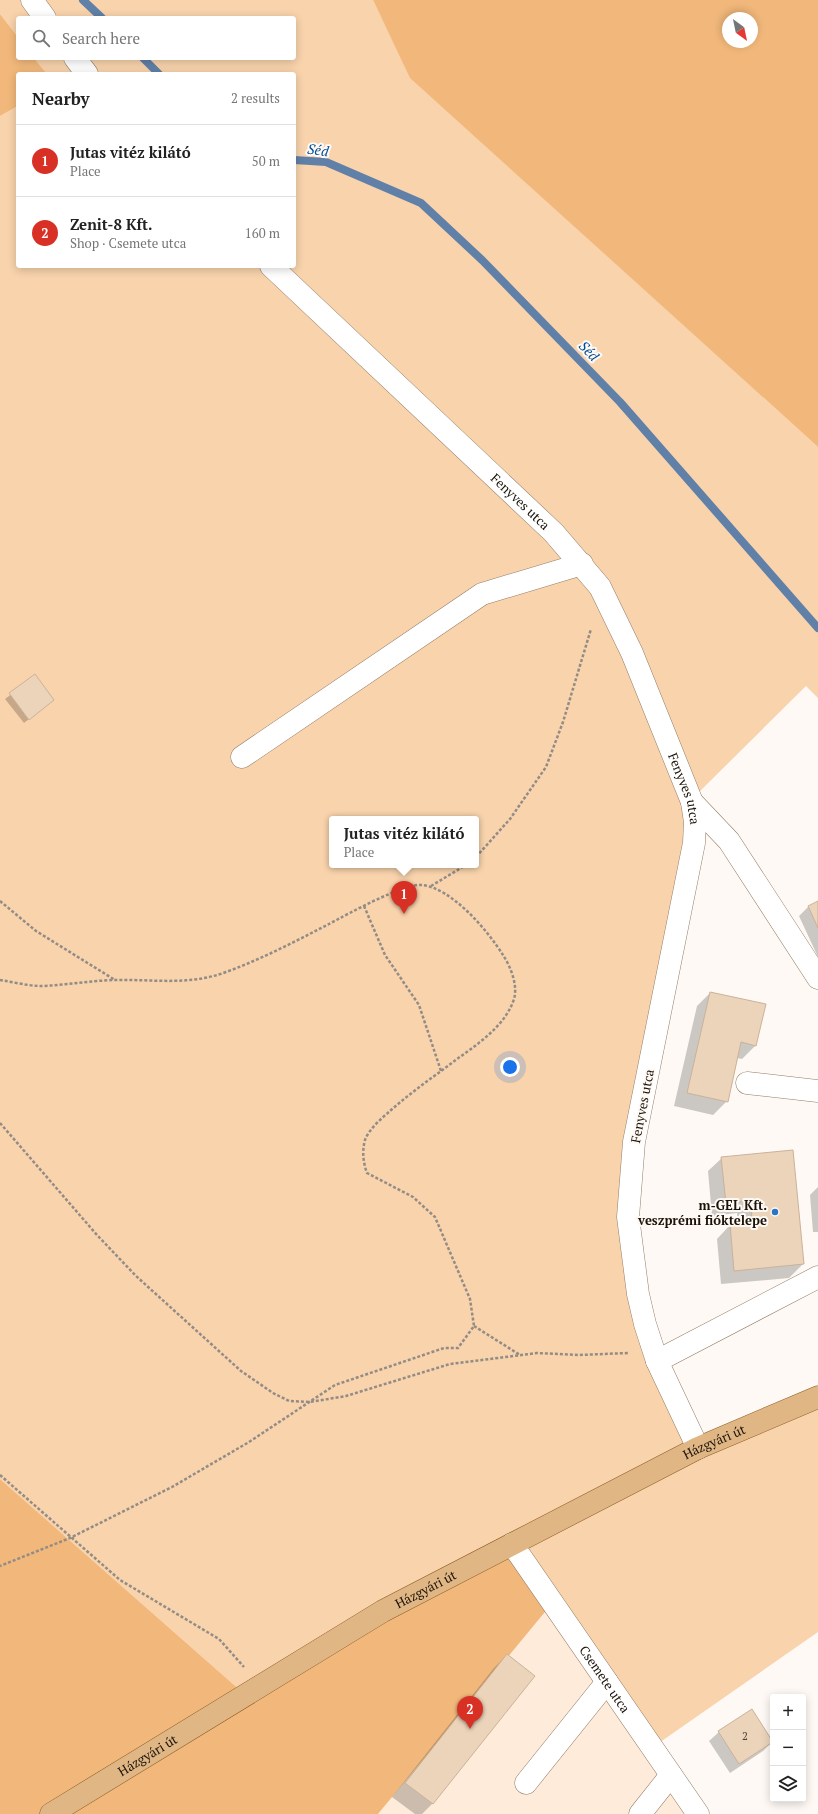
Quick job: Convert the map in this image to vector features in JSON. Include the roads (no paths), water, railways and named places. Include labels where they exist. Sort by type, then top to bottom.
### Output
[{"type":"main road","name":"Házgyári út","points":[[51,1814],[383,1611],[698,1448],[818,1397]]},
{"type":"street","points":[[32,0],[44,16]]},
{"type":"street","points":[[76,60],[86,72]]},
{"type":"street","name":"Fenyves utca","points":[[274,268],[554,533],[582,564],[600,587],[632,654],[692,802],[695,822],[694,843],[634,1142],[628,1217],[638,1294],[655,1356],[698,1448]]},
{"type":"street","points":[[242,757],[482,594],[582,564]]},
{"type":"street","points":[[692,802],[729,841],[818,978]]},
{"type":"street","points":[[747,1083],[818,1091]]},
{"type":"street","points":[[655,1356],[818,1277]]},
{"type":"street","name":"Csemete utca","points":[[512,1544],[698,1814]]},
{"type":"street","points":[[526,1783],[607,1682]]},
{"type":"street","points":[[640,1814],[671,1775]]},
{"type":"waterway","name":"Séd","points":[[83,0],[100,16]]},
{"type":"waterway","name":"Séd","points":[[145,60],[157,72]]},
{"type":"waterway","name":"Séd","points":[[296,160],[326,162],[421,203],[482,260],[620,402],[818,628]]},
{"type":"place","name":"Jutas vitéz kilátó","points":[[404,914]]},
{"type":"place","name":"m-GEL Kft. veszprémi fióktelepe","points":[[775,1212]]},
{"type":"place","name":"Zenit-8 Kft.","points":[[470,1729]]}]
